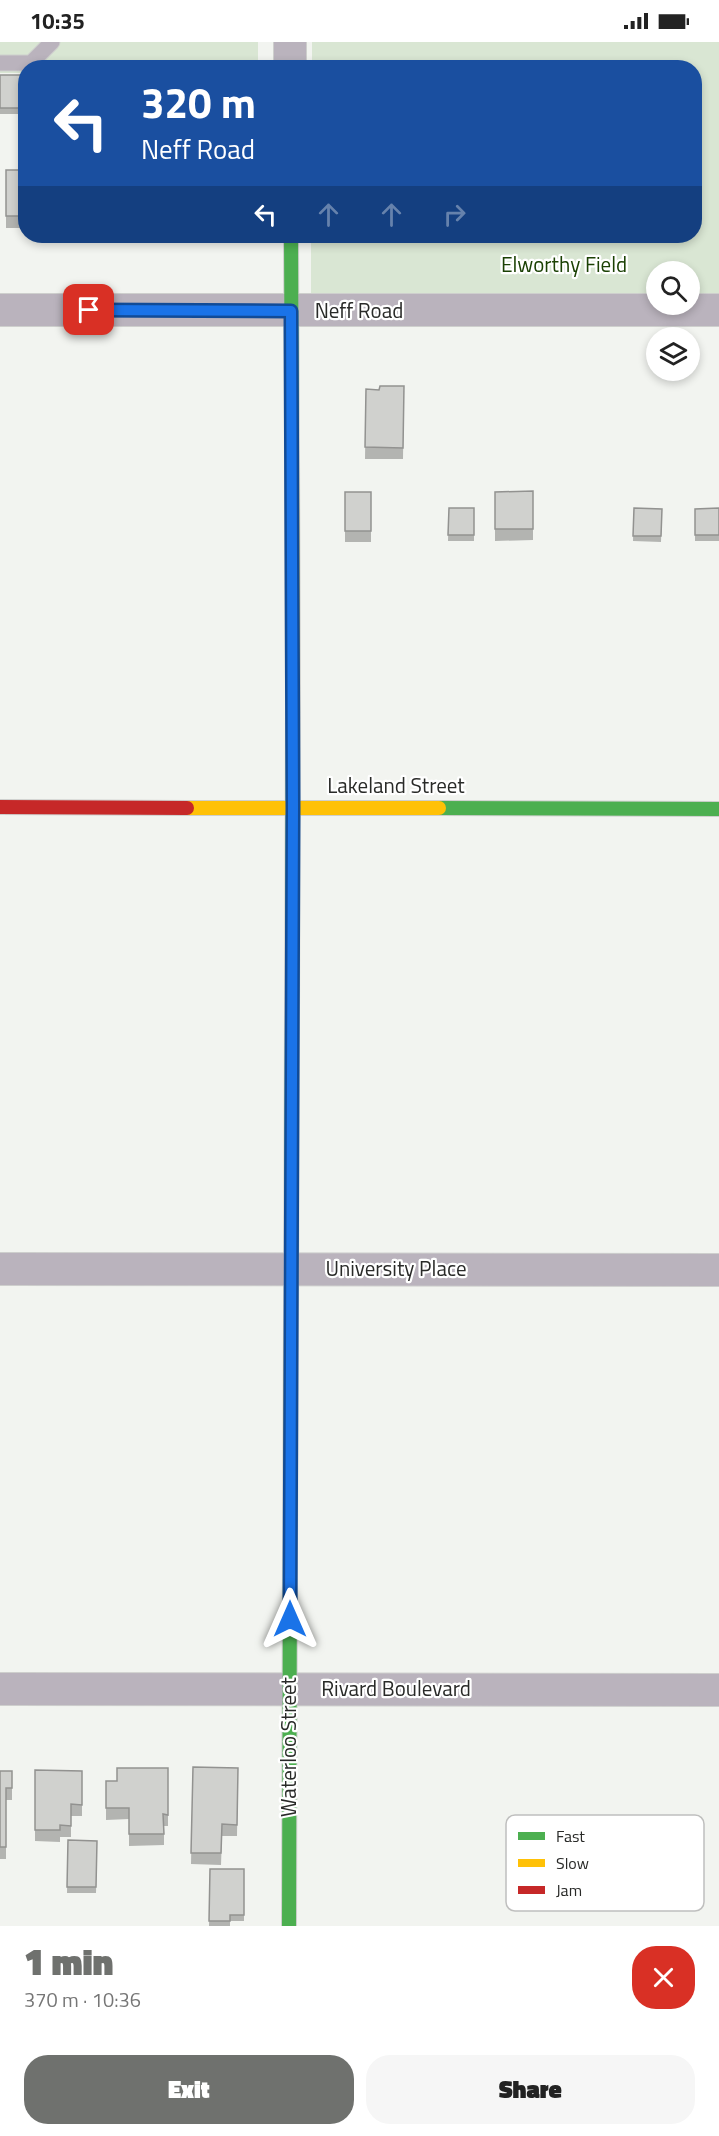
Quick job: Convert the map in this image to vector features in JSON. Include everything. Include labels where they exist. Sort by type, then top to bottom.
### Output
[{"type":"street","points":[[290,42],[290,60]]},
{"type":"street","name":"Waterloo Street","points":[[289,1926],[293,807],[291,243]]},
{"type":"street","name":"Neff Road","points":[[0,310],[719,310]]},
{"type":"street","name":"Lakeland Street","points":[[0,807],[719,809]]},
{"type":"street","name":"University Place","points":[[0,1269],[719,1269]]},
{"type":"street","name":"Rivard Boulevard","points":[[0,1689],[719,1690]]},
{"type":"lane","points":[[34,60],[52,42]]},
{"type":"lane","points":[[0,63],[18,63]]},
{"type":"green space","points":[[0,42],[258,42],[258,60],[18,60],[18,73],[0,73]]},
{"type":"green space","name":"Elworthy Field","points":[[312,42],[719,42],[719,295],[700,295],[700,261],[646,261],[646,295],[311,294],[311,243],[702,243],[702,60],[312,60]]},
{"type":"building","points":[[0,75],[18,75],[18,108],[0,108]]},
{"type":"building","points":[[6,170],[18,170],[18,216],[6,216]]},
{"type":"building","points":[[380,386],[404,386],[403,448],[365,447],[366,389],[379,390]]},
{"type":"building","points":[[533,491],[533,529],[495,529],[495,492]]},
{"type":"building","points":[[345,492],[371,492],[371,531],[345,531]]},
{"type":"building","points":[[449,508],[474,508],[474,535],[448,535]]},
{"type":"building","points":[[634,508],[662,509],[661,536],[633,536]]},
{"type":"building","points":[[719,508],[719,535],[695,535],[695,509]]},
{"type":"building","points":[[193,1767],[238,1768],[237,1825],[222,1824],[221,1853],[191,1853]]},
{"type":"building","points":[[117,1768],[168,1768],[168,1815],[163,1814],[164,1834],[129,1834],[129,1808],[106,1808],[106,1781],[117,1781]]},
{"type":"building","points":[[35,1770],[82,1771],[82,1805],[71,1804],[71,1826],[60,1825],[60,1830],[35,1830]]},
{"type":"building","points":[[0,1771],[12,1771],[12,1788],[6,1788],[6,1847],[0,1847]]},
{"type":"building","points":[[68,1840],[97,1841],[96,1887],[67,1887]]},
{"type":"building","points":[[210,1869],[244,1869],[244,1915],[230,1915],[230,1921],[209,1921]]},
{"type":"traffic: fast","points":[[291,243],[292,457]]},
{"type":"traffic: fast","points":[[291,1315],[293,707]]},
{"type":"traffic: fast","points":[[439,808],[719,809]]},
{"type":"traffic: fast","points":[[289,1926],[290,1545]]},
{"type":"traffic: slow","points":[[292,457],[293,707]]},
{"type":"traffic: slow","points":[[187,808],[439,808]]},
{"type":"traffic: slow","points":[[290,1545],[291,1315]]},
{"type":"traffic: jam","points":[[0,807],[187,808]]},
{"type":"route","points":[[89,310],[291,311],[293,807],[290,1619]]}]
